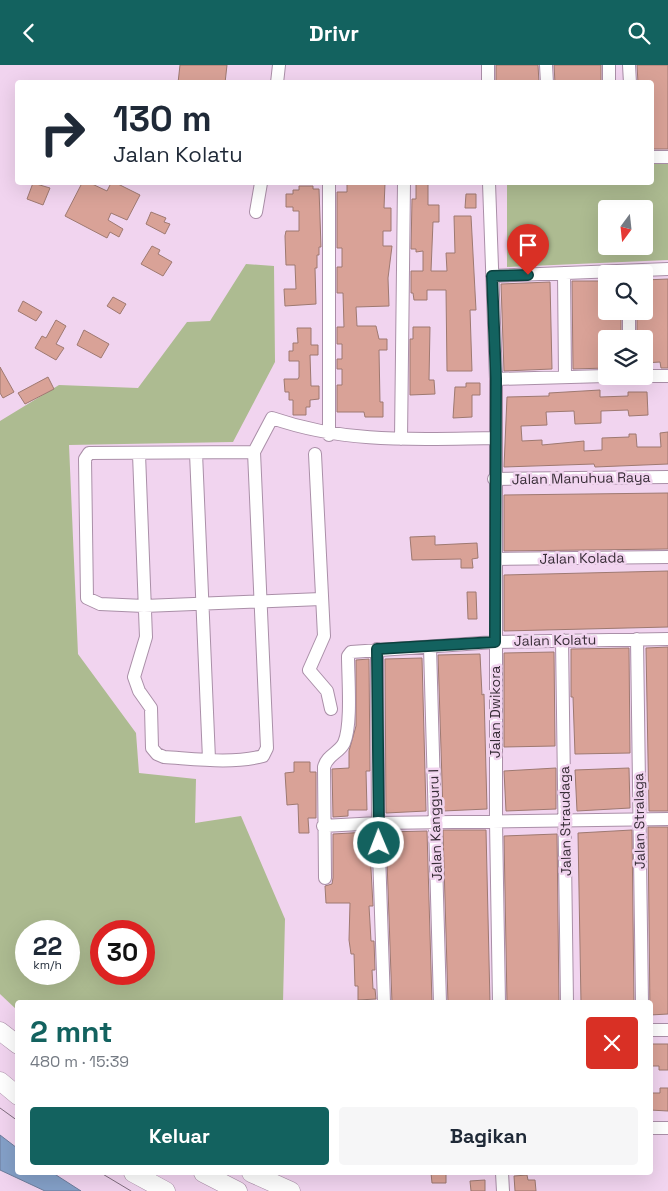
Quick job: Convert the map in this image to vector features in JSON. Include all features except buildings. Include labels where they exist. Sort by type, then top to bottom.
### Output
[{"type":"highway","points":[[0,1031],[15,1043]]},
{"type":"highway","points":[[0,1081],[15,1094]]},
{"type":"highway","points":[[138,1175],[166,1191]]},
{"type":"highway","points":[[207,1175],[238,1191]]},
{"type":"highway","points":[[256,1175],[291,1191]]},
{"type":"street","points":[[277,80],[279,65]]},
{"type":"street","points":[[488,65],[488,80]]},
{"type":"street","points":[[546,65],[547,80]]},
{"type":"street","points":[[609,65],[610,80]]},
{"type":"street","points":[[630,65],[630,80]]},
{"type":"street","points":[[654,157],[668,157]]},
{"type":"street","points":[[256,212],[261,185]]},
{"type":"street","points":[[329,185],[330,435]]},
{"type":"street","points":[[401,439],[404,185]]},
{"type":"street","name":"Jalan Dwikora","points":[[489,185],[496,379],[494,479],[499,1000]]},
{"type":"street","points":[[653,270],[668,269]]},
{"type":"street","points":[[492,276],[598,272]]},
{"type":"street","points":[[564,273],[565,377]]},
{"type":"street","points":[[653,375],[668,375]]},
{"type":"street","points":[[496,379],[598,376]]},
{"type":"street","points":[[139,454],[146,642],[137,662],[134,677],[139,691],[151,708],[152,748],[161,756],[209,759],[255,758],[263,756],[267,747],[254,452],[272,418],[330,435],[401,439],[495,438]]},
{"type":"street","points":[[254,452],[139,454],[92,451],[86,455],[86,594],[90,601],[95,603],[144,606],[321,599]]},
{"type":"street","points":[[196,453],[209,759]]},
{"type":"street","points":[[315,454],[324,636],[320,648],[311,661],[309,670],[327,691],[331,709]]},
{"type":"street","name":"Jalan Manuhua Raya","points":[[494,479],[668,477]]},
{"type":"street","name":"Jalan Kolada","points":[[496,559],[668,557]]},
{"type":"street","name":"Jalan Stralaga","points":[[637,639],[642,1000]]},
{"type":"street","name":"Jalan Kolatu","points":[[324,826],[324,767],[327,759],[340,748],[344,741],[348,703],[348,656],[353,651],[495,642],[668,639]]},
{"type":"street","name":"Jalan Straudaga","points":[[562,640],[567,1000]]},
{"type":"street","name":"Jalan Kangguru I","points":[[430,647],[440,1000]]},
{"type":"street","points":[[377,649],[378,823],[384,1000]]},
{"type":"street","points":[[325,877],[324,826],[378,823],[668,819]]},
{"type":"street","points":[[653,1030],[668,1030]]},
{"type":"street","points":[[653,1128],[668,1128]]},
{"type":"street","points":[[502,1175],[503,1191]]},
{"type":"green space","points":[[654,163],[668,163],[668,260],[507,267],[507,185],[654,185]]},
{"type":"green space","points":[[246,264],[274,266],[275,362],[233,442],[69,445],[78,654],[136,733],[139,773],[196,779],[195,823],[241,816],[285,919],[283,1000],[15,1000],[15,1008],[0,994],[0,421],[59,385],[138,388],[187,322],[210,321]]},
{"type":"water","points":[[0,1135],[15,1146],[15,1175],[56,1175],[81,1191],[45,1191],[0,1170]]},
{"type":"tram line","points":[[0,1108],[15,1119]]},
{"type":"tram line","points":[[104,1175],[131,1191]]},
{"type":"route","points":[[379,843],[377,649],[495,642],[496,559],[494,479],[496,379],[492,276],[528,275]]}]
